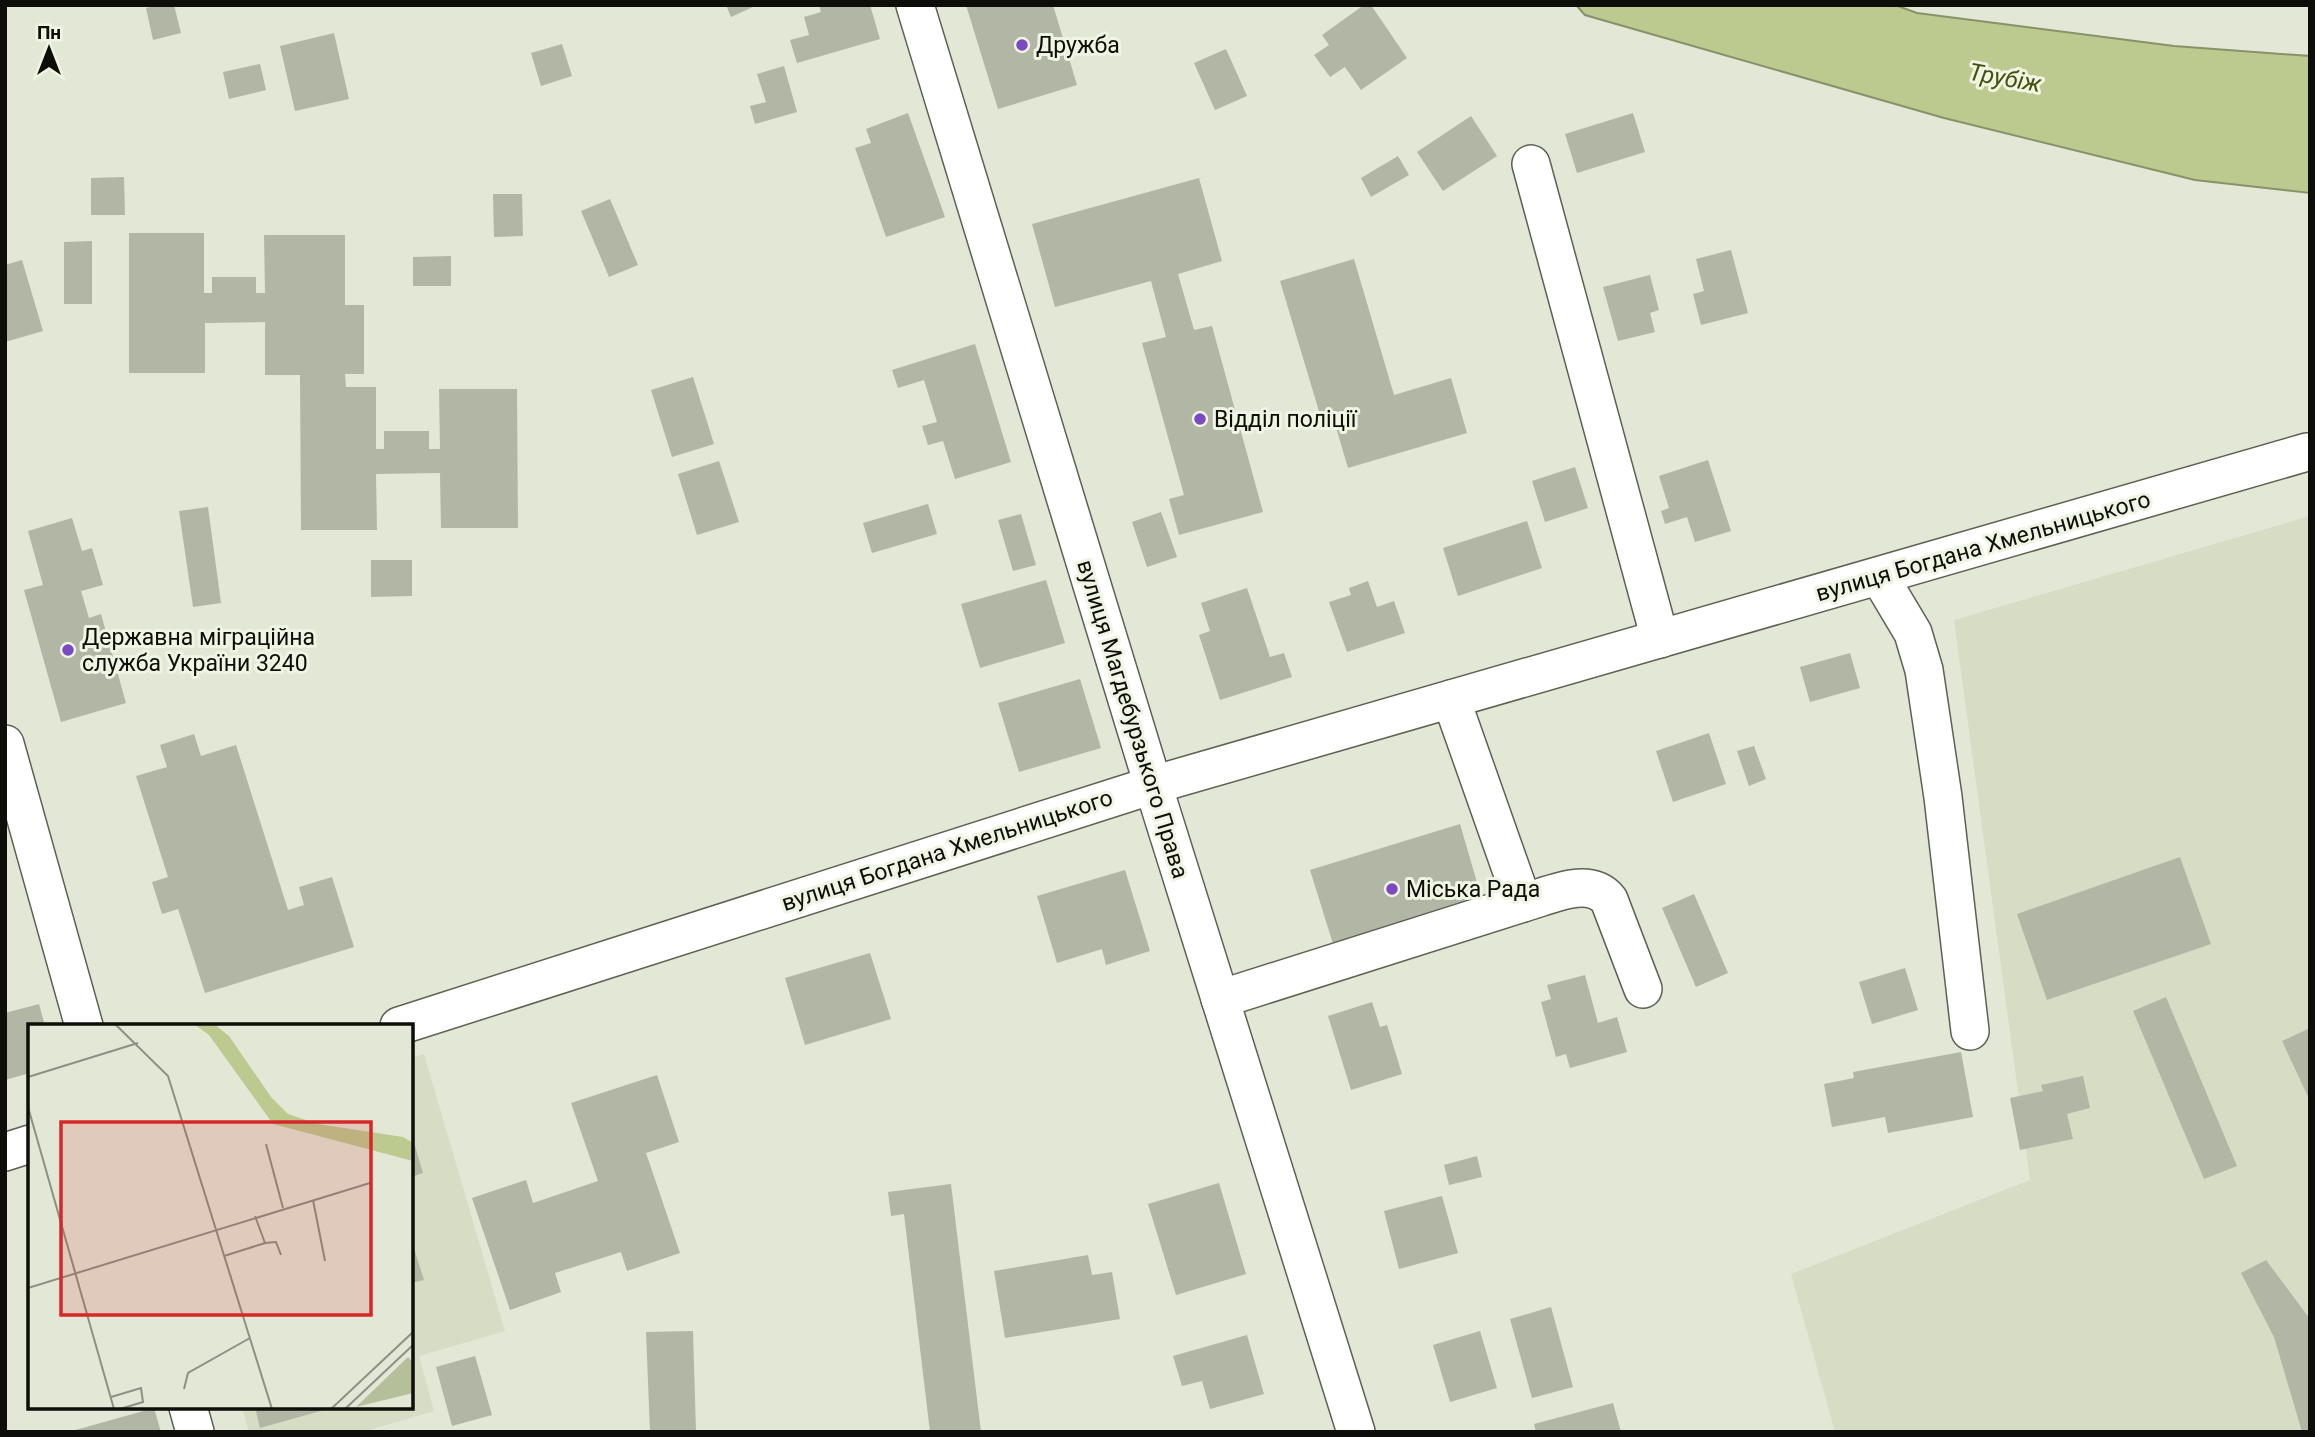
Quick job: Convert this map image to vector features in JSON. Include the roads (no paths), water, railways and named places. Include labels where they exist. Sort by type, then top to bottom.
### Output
[{"type":"street","name":"вулиця Магдебурзького Права","points":[[915,5],[1153,785],[1356,1432]]},
{"type":"street","points":[[1531,164],[1660,639]]},
{"type":"street","name":"вулиця Богдана Хмельницького","points":[[405,1024],[1153,785],[2307,452]]},
{"type":"street","points":[[1879,576],[1913,633],[1922,661],[1943,797],[1970,1031]]},
{"type":"street","points":[[1451,699],[1523,903]]},
{"type":"street","points":[[5,744],[83,1024]]},
{"type":"street","points":[[1220,999],[1573,889],[1595,889],[1603,892],[1609,900],[1643,989]]},
{"type":"street","points":[[5,1152],[28,1145]]},
{"type":"street","points":[[189,1409],[195,1432]]},
{"type":"water","name":"Трубіж","points":[[1576,5],[1895,5],[1917,13],[2174,46],[2310,56],[2310,193],[2195,180],[1944,118],[1585,15]]},
{"type":"place","name":"Дружба","points":[[1022,45]]},
{"type":"place","name":"Відділ поліції","points":[[1200,419]]},
{"type":"place","name":"Державна міграційна служба України 3240","points":[[68,650]]},
{"type":"place","name":"Міська Рада","points":[[1392,889]]}]
